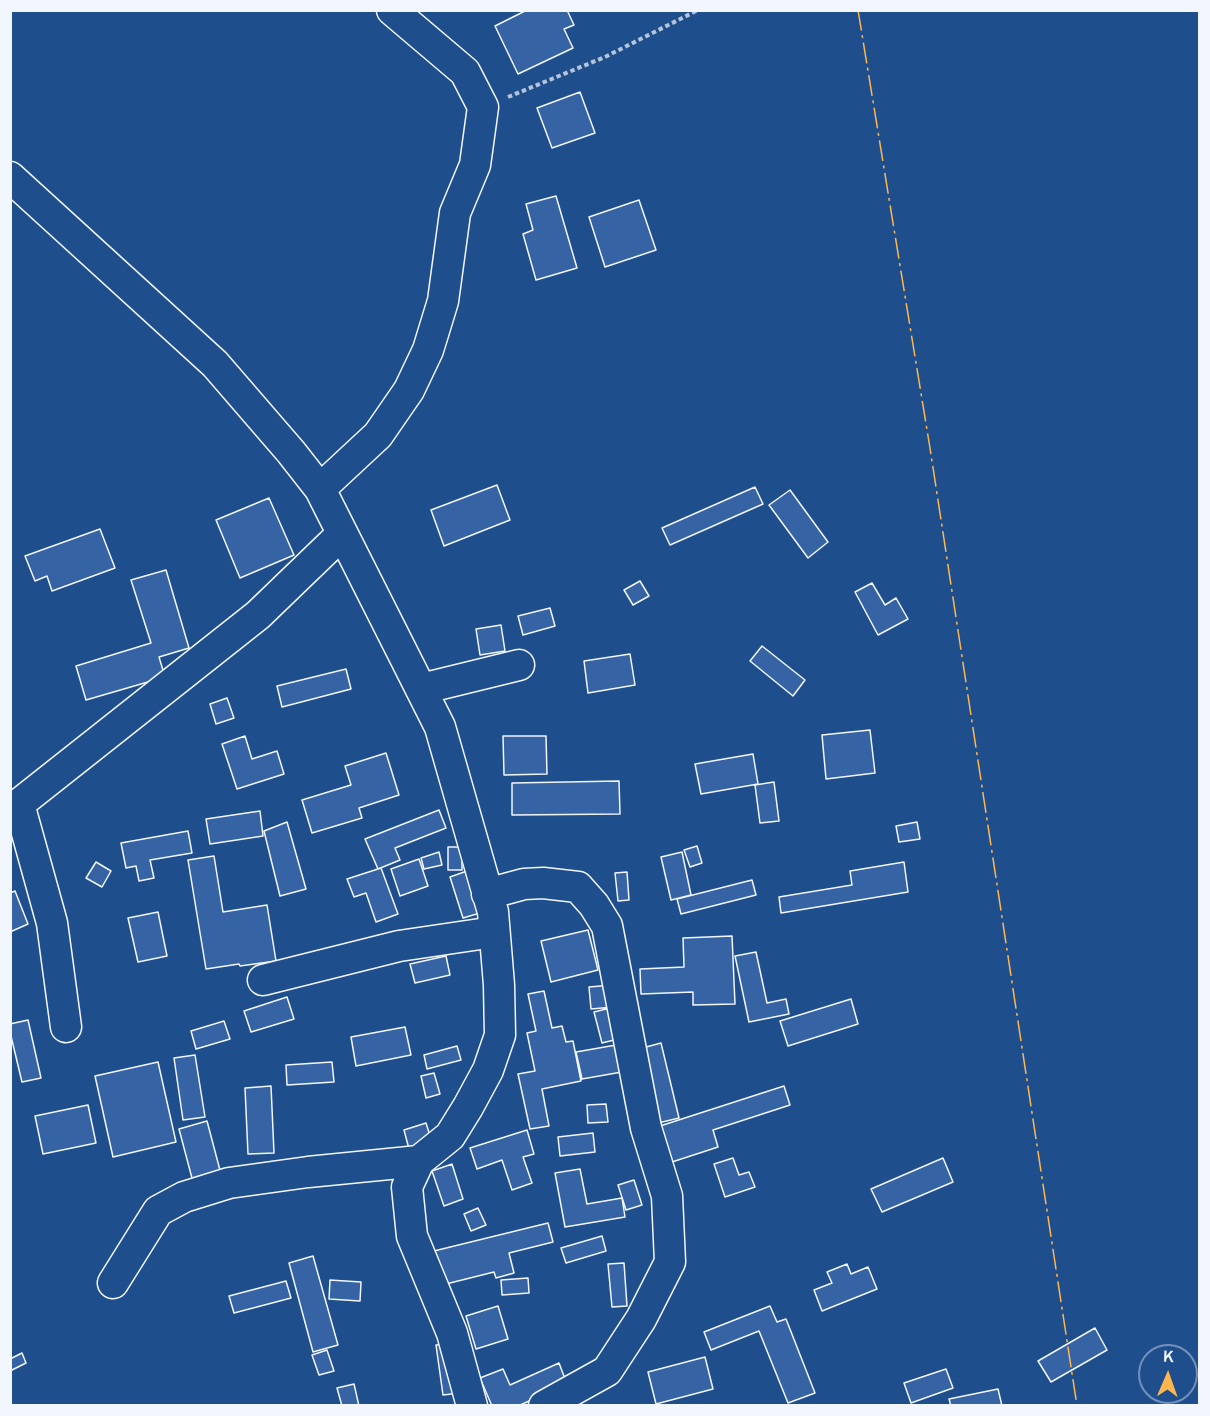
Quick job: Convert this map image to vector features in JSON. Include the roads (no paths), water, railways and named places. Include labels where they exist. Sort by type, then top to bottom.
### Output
[{"type":"street","points":[[320,489],[378,435],[409,390],[428,350],[442,301],[455,213],[476,165],[483,107],[465,72],[392,10]]},
{"type":"street","points":[[10,177],[215,364],[320,489],[440,727],[493,912],[499,985],[500,1035],[488,1070],[468,1107],[450,1136],[419,1161],[407,1187],[412,1236],[452,1333],[472,1406]]},
{"type":"street","points":[[66,1027],[52,922],[19,804],[258,615],[342,534]]},
{"type":"street","points":[[421,689],[519,665]]},
{"type":"street","points":[[488,894],[524,884],[578,887],[594,905],[607,926],[646,1128],[667,1196],[670,1262],[641,1319],[607,1371],[544,1406]]},
{"type":"street","points":[[263,980],[399,946],[494,932]]},
{"type":"street","points":[[113,1283],[158,1211],[184,1197],[229,1183],[308,1172],[419,1161]]}]
